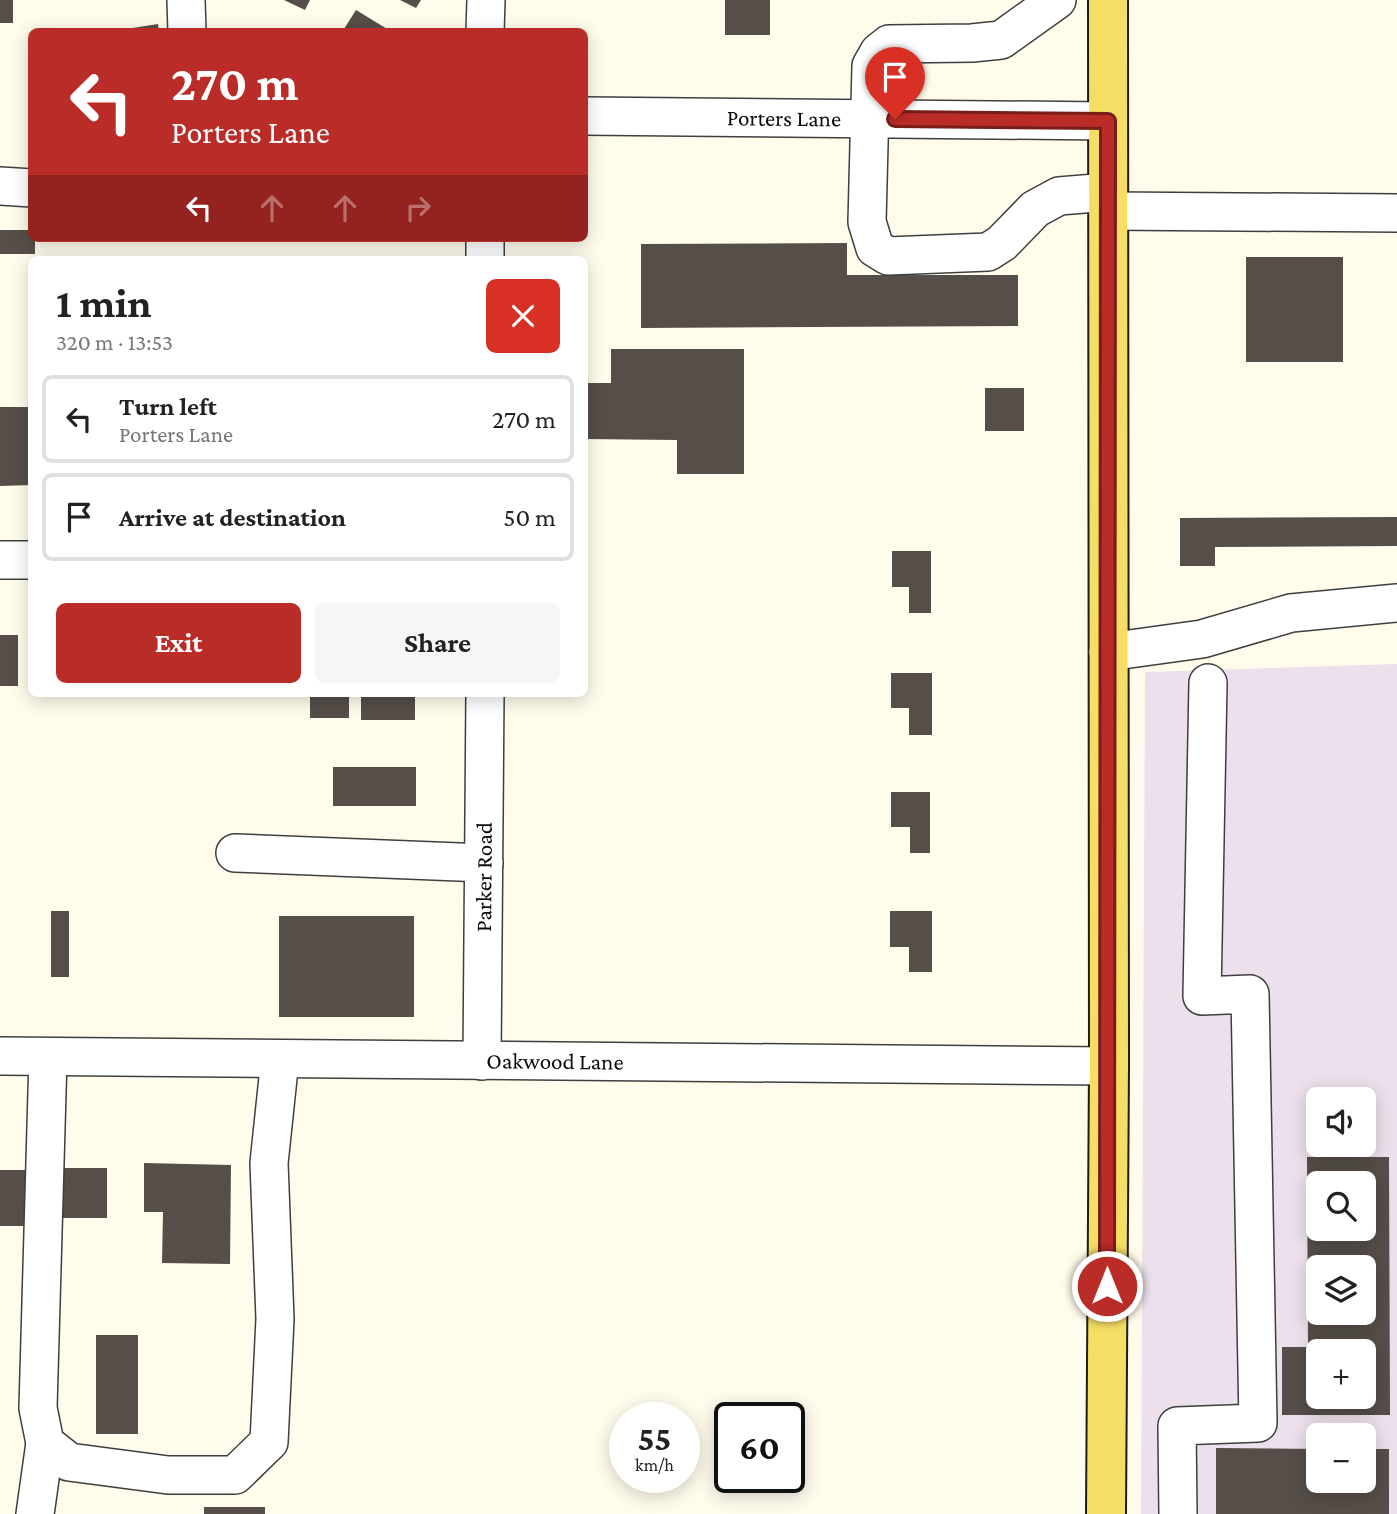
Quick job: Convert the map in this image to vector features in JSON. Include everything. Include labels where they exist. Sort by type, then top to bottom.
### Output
[{"type":"main road","points":[[1106,1514],[1109,1066],[1108,0]]},
{"type":"street","points":[[186,0],[187,28]]},
{"type":"street","points":[[485,28],[486,0]]},
{"type":"street","points":[[1057,0],[1001,40],[889,44],[879,52],[871,66],[867,222],[876,248],[888,256],[988,251],[1002,243],[1035,209],[1059,196],[1108,202],[1397,213]]},
{"type":"street","name":"Porters Lane","points":[[588,116],[1108,121]]},
{"type":"street","points":[[0,186],[28,188]]},
{"type":"street","points":[[0,560],[28,560]]},
{"type":"street","points":[[1108,652],[1202,639],[1290,613],[1397,603]]},
{"type":"street","points":[[1178,1514],[1177,1426],[1258,1423],[1250,994],[1202,996],[1208,683]]},
{"type":"street","name":"Parker Road","points":[[482,1061],[485,697]]},
{"type":"street","points":[[235,853],[484,863]]},
{"type":"street","name":"Oakwood Lane","points":[[0,1056],[1109,1066]]},
{"type":"street","points":[[35,1514],[45,1443],[38,1408],[48,1057]]},
{"type":"street","points":[[45,1443],[69,1462],[168,1475],[235,1475],[269,1442],[275,1319],[269,1163],[281,1059]]},
{"type":"shaded area","points":[[1397,664],[1397,1514],[1141,1514],[1145,672]]},
{"type":"building","points":[[0,0],[13,0],[13,23],[0,23]]},
{"type":"building","points":[[284,0],[310,0],[305,10]]},
{"type":"building","points":[[400,0],[421,0],[416,8]]},
{"type":"building","points":[[725,0],[770,0],[770,35],[725,35]]},
{"type":"building","points":[[356,10],[385,28],[345,28]]},
{"type":"building","points":[[158,24],[158,28],[133,28]]},
{"type":"building","points":[[0,230],[28,230],[28,242],[35,242],[35,254],[0,254]]},
{"type":"building","points":[[847,243],[847,275],[1018,275],[1018,326],[641,328],[641,244]]},
{"type":"building","points":[[1246,257],[1343,257],[1343,362],[1246,362]]},
{"type":"building","points":[[611,349],[744,349],[744,474],[677,474],[677,440],[588,439],[588,383],[611,383]]},
{"type":"building","points":[[985,388],[1024,388],[1024,431],[985,431]]},
{"type":"building","points":[[0,407],[28,407],[28,485],[0,486]]},
{"type":"building","points":[[1397,517],[1397,546],[1215,547],[1215,566],[1180,566],[1180,518]]},
{"type":"building","points":[[892,551],[931,551],[931,613],[909,613],[909,587],[892,587]]},
{"type":"building","points":[[0,635],[18,635],[18,686],[0,686]]},
{"type":"building","points":[[891,673],[932,673],[932,735],[909,735],[909,708],[891,708]]},
{"type":"building","points":[[310,697],[349,697],[349,718],[310,718]]},
{"type":"building","points":[[361,697],[415,697],[415,720],[361,720]]},
{"type":"building","points":[[333,767],[416,767],[416,806],[333,806]]},
{"type":"building","points":[[891,792],[930,792],[930,853],[910,853],[910,827],[891,827]]},
{"type":"building","points":[[51,911],[69,911],[69,977],[51,977]]},
{"type":"building","points":[[890,911],[932,911],[932,972],[909,972],[909,947],[890,947]]},
{"type":"building","points":[[279,916],[414,916],[414,1017],[279,1017]]},
{"type":"building","points":[[1307,1157],[1389,1157],[1390,1415],[1282,1415],[1282,1347],[1306,1347],[1306,1409],[1376,1409],[1376,1339],[1308,1339],[1308,1325],[1376,1325],[1376,1255],[1308,1255],[1307,1241],[1376,1241],[1376,1171],[1307,1171]]},
{"type":"building","points":[[144,1163],[231,1165],[230,1264],[162,1263],[163,1212],[144,1212]]},
{"type":"building","points":[[63,1168],[107,1168],[107,1218],[63,1218]]},
{"type":"building","points":[[0,1170],[31,1170],[31,1226],[0,1226]]},
{"type":"building","points":[[96,1335],[138,1335],[138,1434],[96,1434]]},
{"type":"building","points":[[1216,1448],[1306,1449],[1306,1493],[1376,1493],[1376,1449],[1389,1449],[1389,1514],[1216,1514]]},
{"type":"building","points":[[204,1507],[265,1507],[265,1514],[204,1514]]},
{"type":"route","points":[[895,119],[1108,121],[1107,1286]]}]
